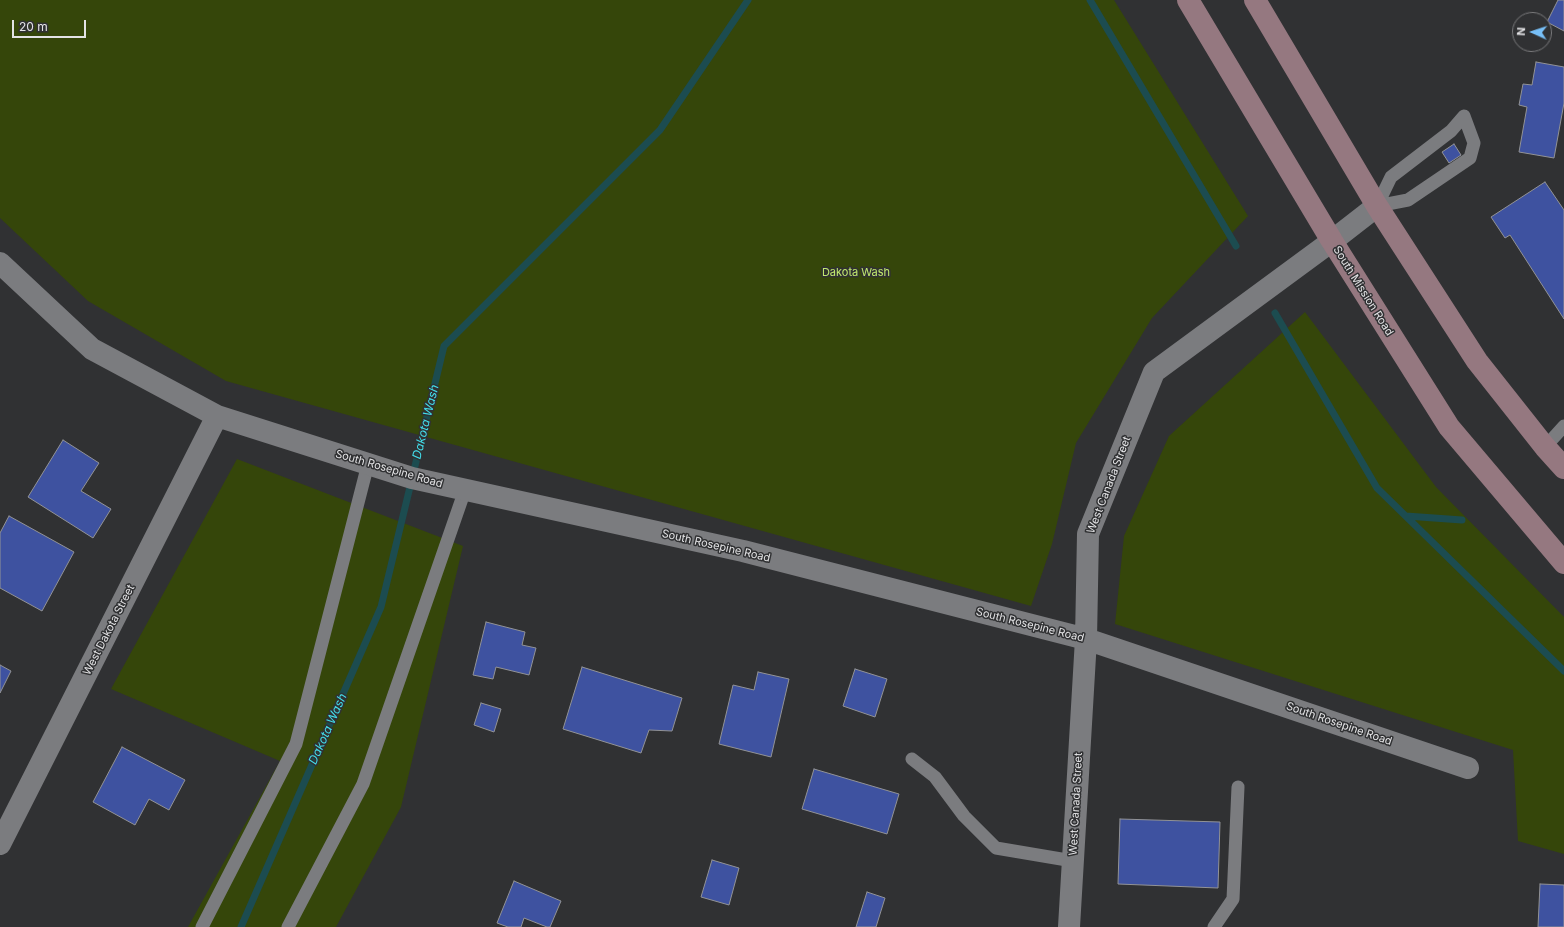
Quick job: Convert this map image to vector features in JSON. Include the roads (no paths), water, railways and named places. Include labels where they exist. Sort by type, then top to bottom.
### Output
[{"type":"main road","name":"South Mission Road","points":[[1188,0],[1332,242],[1449,427],[1564,562]]},
{"type":"main road","points":[[1255,0],[1377,206],[1477,361],[1564,468]]},
{"type":"street","name":"West Canada Street","points":[[1069,927],[1086,639],[1088,534],[1154,372],[1332,242],[1377,206]]},
{"type":"street","name":"South Rosepine Road","points":[[0,263],[92,349],[217,416],[412,478],[743,551],[1086,639],[1468,768]]},
{"type":"street","name":"West Dakota Street","points":[[0,844],[217,416]]},
{"type":"lane","points":[[1464,116],[1474,144],[1470,158],[1408,200],[1377,206],[1391,177],[1451,131],[1464,116]]},
{"type":"lane","points":[[1545,446],[1564,426]]},
{"type":"lane","points":[[202,927],[296,744],[368,464]]},
{"type":"lane","points":[[288,927],[363,784],[464,490]]},
{"type":"lane","points":[[912,759],[935,777],[964,816],[996,848],[1073,861]]},
{"type":"lane","points":[[1214,927],[1233,899],[1238,787]]},
{"type":"waterway","name":"Dakota Wash","points":[[241,927],[381,607],[444,346],[660,130],[748,0]]},
{"type":"waterway","points":[[1090,0],[1236,246]]},
{"type":"waterway","points":[[1275,313],[1377,488],[1564,671]]},
{"type":"waterway","points":[[1406,516],[1462,520]]}]
